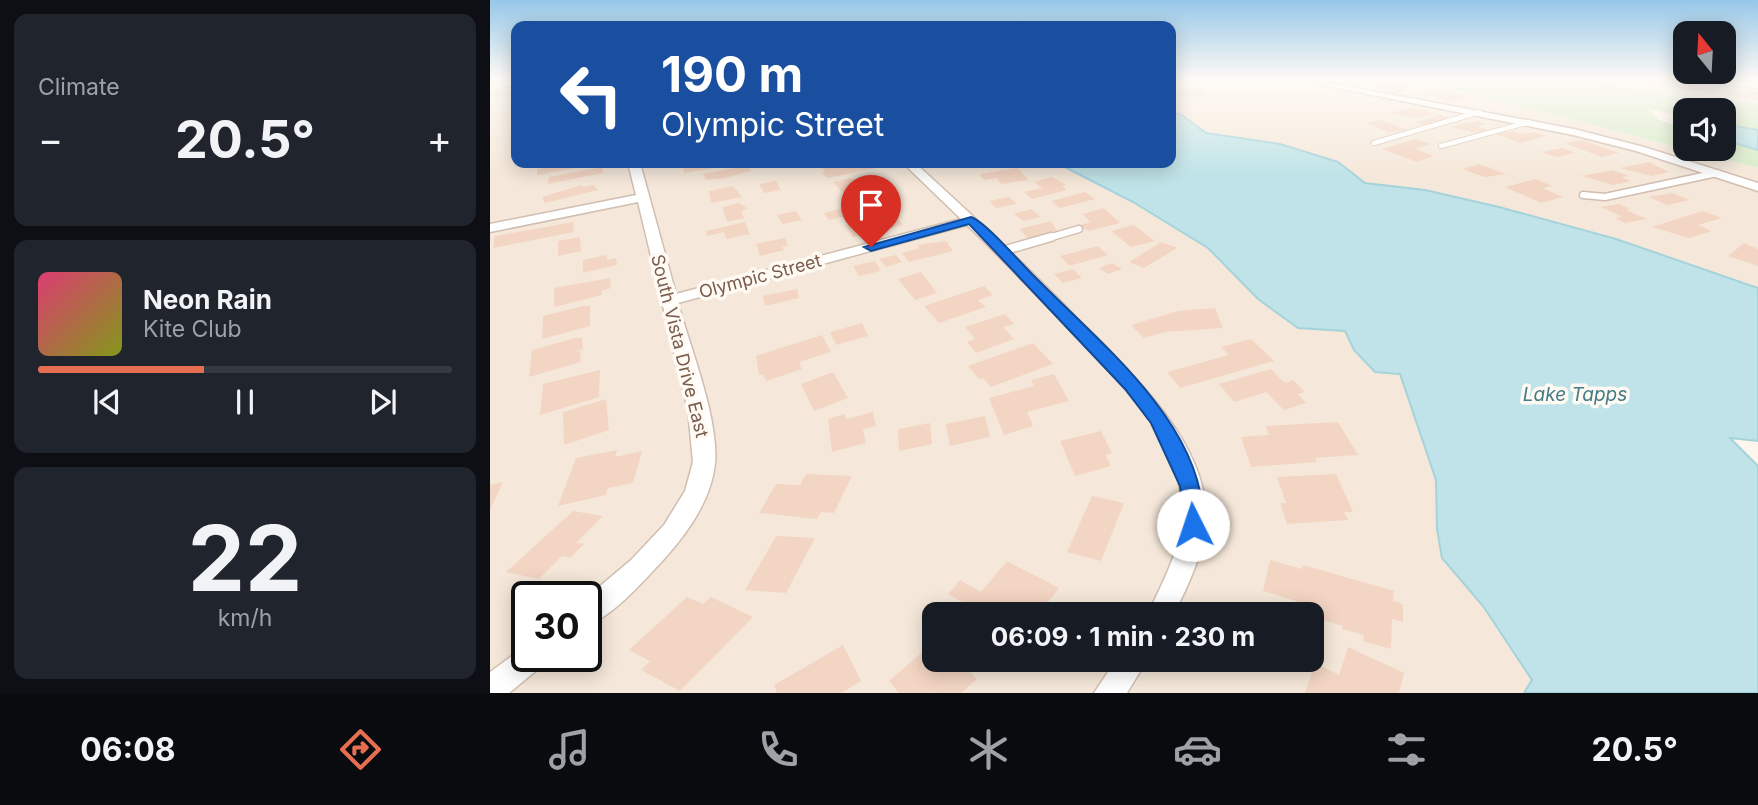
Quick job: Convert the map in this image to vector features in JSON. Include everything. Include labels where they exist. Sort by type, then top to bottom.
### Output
[{"type":"street","points":[[1470,111],[1615,142],[1758,187]]},
{"type":"street","name":"South Vista Drive East","points":[[602,601],[669,535],[690,505],[703,468],[705,443],[635,168]]},
{"type":"street","points":[[914,168],[1002,251],[1131,385],[1159,420],[1177,453],[1190,486],[1193,525],[1166,602]]},
{"type":"street","points":[[490,228],[643,197]]},
{"type":"street","name":"Olympic Street","points":[[670,300],[971,220]]},
{"type":"street","points":[[490,690],[513,672]]},
{"type":"street","points":[[1109,693],[1124,672]]},
{"type":"lane","points":[[1374,143],[1479,113]]},
{"type":"lane","points":[[1441,146],[1530,122]]},
{"type":"lane","points":[[1583,195],[1605,197],[1717,173]]},
{"type":"lane","points":[[1002,251],[1079,229]]},
{"type":"shaded area","points":[[490,111],[511,111],[511,168],[1067,168],[1133,201],[1208,248],[1258,299],[1298,328],[1345,331],[1354,350],[1400,374],[1436,480],[1437,529],[1442,558],[1483,606],[1533,680],[1524,693],[490,693]]},
{"type":"shaded area","points":[[1176,111],[1540,111],[1673,146],[1673,161],[1731,161],[1758,168],[1758,288],[1616,239],[1499,207],[1425,190],[1365,183],[1338,162],[1280,144],[1206,133]]},
{"type":"green space","points":[[1540,111],[1650,111],[1659,120],[1673,124],[1673,146]]},
{"type":"green space","points":[[1736,111],[1758,111],[1758,130],[1736,126]]},
{"type":"green space","points":[[1736,144],[1758,150],[1758,168],[1731,161],[1736,161]]},
{"type":"water","name":"Lake Tapps","points":[[1176,114],[1180,114],[1206,133],[1280,144],[1338,162],[1365,183],[1425,190],[1499,207],[1616,239],[1758,288],[1758,441],[1730,438],[1758,466],[1758,693],[1524,693],[1532,680],[1483,606],[1442,558],[1437,529],[1436,480],[1400,374],[1375,372],[1354,350],[1345,331],[1298,328],[1258,299],[1208,248],[1133,202],[1067,168],[1176,168]]},
{"type":"water","points":[[1736,126],[1758,130],[1758,150],[1736,144]]},
{"type":"building","points":[[1428,111],[1435,113],[1416,118],[1392,113]]},
{"type":"building","points":[[1440,115],[1456,120],[1430,127],[1415,122]]},
{"type":"building","points":[[1381,120],[1407,130],[1388,132],[1366,123]]},
{"type":"building","points":[[1478,121],[1488,124],[1477,126],[1489,130],[1476,133],[1450,127]]},
{"type":"building","points":[[1513,131],[1548,136],[1520,143],[1496,134]]},
{"type":"building","points":[[1415,139],[1431,144],[1415,149],[1434,156],[1417,162],[1382,149]]},
{"type":"building","points":[[1582,140],[1619,153],[1602,157],[1565,143]]},
{"type":"building","points":[[1563,148],[1575,153],[1557,157],[1541,152]]},
{"type":"building","points":[[1649,162],[1669,172],[1652,176],[1620,168]]},
{"type":"building","points":[[1479,164],[1506,174],[1485,177],[1462,169]]},
{"type":"building","points":[[543,168],[576,168],[537,175],[537,169]]},
{"type":"building","points":[[603,168],[603,173],[548,184],[549,177]]},
{"type":"building","points":[[683,168],[714,168],[684,173]]},
{"type":"building","points":[[733,168],[750,168],[751,171],[706,180],[703,174]]},
{"type":"building","points":[[822,168],[875,168],[828,178],[821,172],[825,172]]},
{"type":"building","points":[[1018,168],[1028,180],[1001,184],[997,178],[984,180],[980,174]]},
{"type":"building","points":[[1613,170],[1628,176],[1621,177],[1631,181],[1613,185],[1582,176]]},
{"type":"building","points":[[1052,177],[1066,185],[1062,186],[1067,190],[1032,199],[1024,192],[1042,188],[1034,182]]},
{"type":"building","points":[[851,178],[864,190],[845,195],[833,182]]},
{"type":"building","points":[[1536,179],[1552,186],[1542,188],[1563,197],[1541,203],[1505,187]]},
{"type":"building","points":[[776,181],[781,190],[764,193],[759,184]]},
{"type":"building","points":[[581,185],[594,185],[598,190],[545,203],[542,197]]},
{"type":"building","points":[[733,186],[742,197],[711,203],[709,191]]},
{"type":"building","points":[[893,188],[899,194],[891,195],[893,198],[870,203],[864,195]]},
{"type":"building","points":[[1085,192],[1095,199],[1060,208],[1051,201]]},
{"type":"building","points":[[1672,193],[1690,200],[1667,205],[1649,197]]},
{"type":"building","points":[[1009,197],[1017,204],[996,208],[989,201]]},
{"type":"building","points":[[739,203],[748,209],[741,211],[744,218],[727,222],[722,207]]},
{"type":"building","points":[[1619,204],[1647,219],[1625,223],[1615,218],[1622,217],[1601,207]]},
{"type":"building","points":[[857,205],[863,212],[829,220],[824,213]]},
{"type":"building","points":[[1104,208],[1120,223],[1089,231],[1080,225],[1090,222],[1083,214]]},
{"type":"building","points":[[1031,209],[1041,217],[1023,221],[1014,214]]},
{"type":"building","points":[[796,211],[802,220],[783,224],[777,215]]},
{"type":"building","points":[[1702,211],[1722,218],[1698,225],[1712,231],[1689,238],[1652,227]]},
{"type":"building","points":[[883,212],[890,220],[898,218],[903,225],[853,237],[845,225],[852,224],[849,220]]},
{"type":"building","points":[[1051,221],[1057,231],[1028,238],[1019,229]]},
{"type":"building","points":[[573,222],[574,232],[493,248],[495,236]]},
{"type":"building","points":[[745,222],[750,234],[726,239],[724,232],[707,236],[706,231]]},
{"type":"building","points":[[1134,225],[1155,241],[1131,247],[1111,231]]},
{"type":"building","points":[[580,237],[581,251],[558,256],[558,241]]},
{"type":"building","points":[[785,238],[788,246],[782,247],[784,250],[760,256],[756,244]]},
{"type":"building","points":[[946,241],[953,251],[909,262],[902,253],[920,248],[917,245]]},
{"type":"building","points":[[1161,242],[1177,248],[1144,268],[1129,262]]},
{"type":"building","points":[[1744,243],[1758,249],[1758,266],[1728,256]]},
{"type":"building","points":[[1098,246],[1108,255],[1069,266],[1060,256]]},
{"type":"building","points":[[607,255],[607,260],[616,258],[617,265],[583,273],[583,260]]},
{"type":"building","points":[[896,255],[902,262],[886,267],[879,259]]},
{"type":"building","points":[[875,261],[881,271],[859,276],[853,266]]},
{"type":"building","points":[[1112,263],[1122,269],[1108,274],[1099,268]]},
{"type":"building","points":[[1073,269],[1082,278],[1063,283],[1054,274]]},
{"type":"building","points":[[921,272],[937,293],[915,300],[898,279]]},
{"type":"building","points":[[610,278],[611,288],[602,291],[602,295],[554,307],[554,288]]},
{"type":"building","points":[[984,286],[993,295],[978,300],[986,307],[939,323],[924,306]]},
{"type":"building","points":[[797,289],[799,298],[765,306],[763,296]]},
{"type":"building","points":[[590,306],[590,326],[542,339],[543,316]]},
{"type":"building","points":[[1215,308],[1223,328],[1165,332],[1144,338],[1131,325],[1178,311]]},
{"type":"building","points":[[1005,314],[1014,324],[1003,327],[1014,339],[976,353],[967,342],[975,339],[965,327]]},
{"type":"building","points":[[862,323],[868,336],[836,345],[830,332]]},
{"type":"building","points":[[822,335],[831,352],[799,362],[802,369],[766,381],[763,374],[759,375],[756,356]]},
{"type":"building","points":[[582,338],[583,349],[572,352],[580,351],[581,362],[529,377],[532,350]]},
{"type":"building","points":[[1251,339],[1274,361],[1180,388],[1167,372],[1229,355],[1221,347]]},
{"type":"building","points":[[1033,343],[1053,364],[991,387],[983,378],[979,379],[968,366]]},
{"type":"building","points":[[1271,369],[1285,383],[1293,380],[1305,392],[1298,394],[1306,403],[1284,410],[1266,392],[1234,402],[1219,384]]},
{"type":"building","points":[[600,370],[599,397],[540,415],[543,384]]},
{"type":"building","points":[[833,372],[848,398],[814,411],[801,384]]},
{"type":"building","points":[[1054,374],[1069,401],[1027,412],[1033,426],[1004,435],[989,398],[1034,386],[1031,380]]},
{"type":"building","points":[[606,399],[609,430],[564,445],[563,412]]},
{"type":"building","points":[[873,412],[876,426],[863,429],[866,443],[832,452],[828,419],[845,414],[846,419]]},
{"type":"building","points":[[985,416],[990,437],[950,446],[946,424]]},
{"type":"building","points":[[1338,422],[1358,455],[1315,458],[1317,462],[1251,467],[1241,437],[1269,435],[1266,426]]},
{"type":"building","points":[[930,423],[932,444],[899,451],[898,429]]},
{"type":"building","points":[[1101,431],[1112,453],[1106,455],[1111,466],[1075,476],[1060,441]]},
{"type":"building","points":[[617,450],[615,457],[642,451],[633,483],[608,488],[606,495],[558,506],[576,458]]},
{"type":"building","points":[[806,474],[852,476],[834,513],[821,512],[817,519],[759,513],[776,484],[800,485]]},
{"type":"building","points":[[1336,474],[1353,512],[1344,512],[1348,520],[1287,524],[1280,503],[1286,503],[1277,477]]},
{"type":"building","points":[[503,482],[490,510],[490,485]]},
{"type":"building","points":[[1092,496],[1124,503],[1101,561],[1067,552]]},
{"type":"building","points":[[573,511],[603,516],[576,543],[584,544],[570,558],[562,556],[539,579],[506,572]]},
{"type":"building","points":[[776,536],[815,538],[786,593],[745,590]]},
{"type":"building","points":[[1270,560],[1302,569],[1303,565],[1394,591],[1393,601],[1403,604],[1403,622],[1392,619],[1391,649],[1363,641],[1364,635],[1324,620],[1324,602],[1296,602],[1263,591]]},
{"type":"building","points":[[1007,561],[1059,588],[1048,602],[962,602],[948,594],[960,580],[981,592]]},
{"type":"building","points":[[687,597],[703,604],[711,597],[753,617],[680,691],[641,670],[650,661],[629,650]]},
{"type":"building","points":[[843,645],[861,681],[842,693],[777,693],[774,685]]},
{"type":"building","points":[[1348,647],[1404,673],[1399,693],[1305,693],[1312,672],[1324,672],[1324,668],[1339,675]]},
{"type":"building","points":[[922,652],[922,672],[970,672],[977,679],[961,693],[899,693],[889,681]]},
{"type":"route","points":[[871,247],[971,220],[1131,385],[1159,420],[1177,453],[1190,486],[1194,509],[1193,525]]}]
